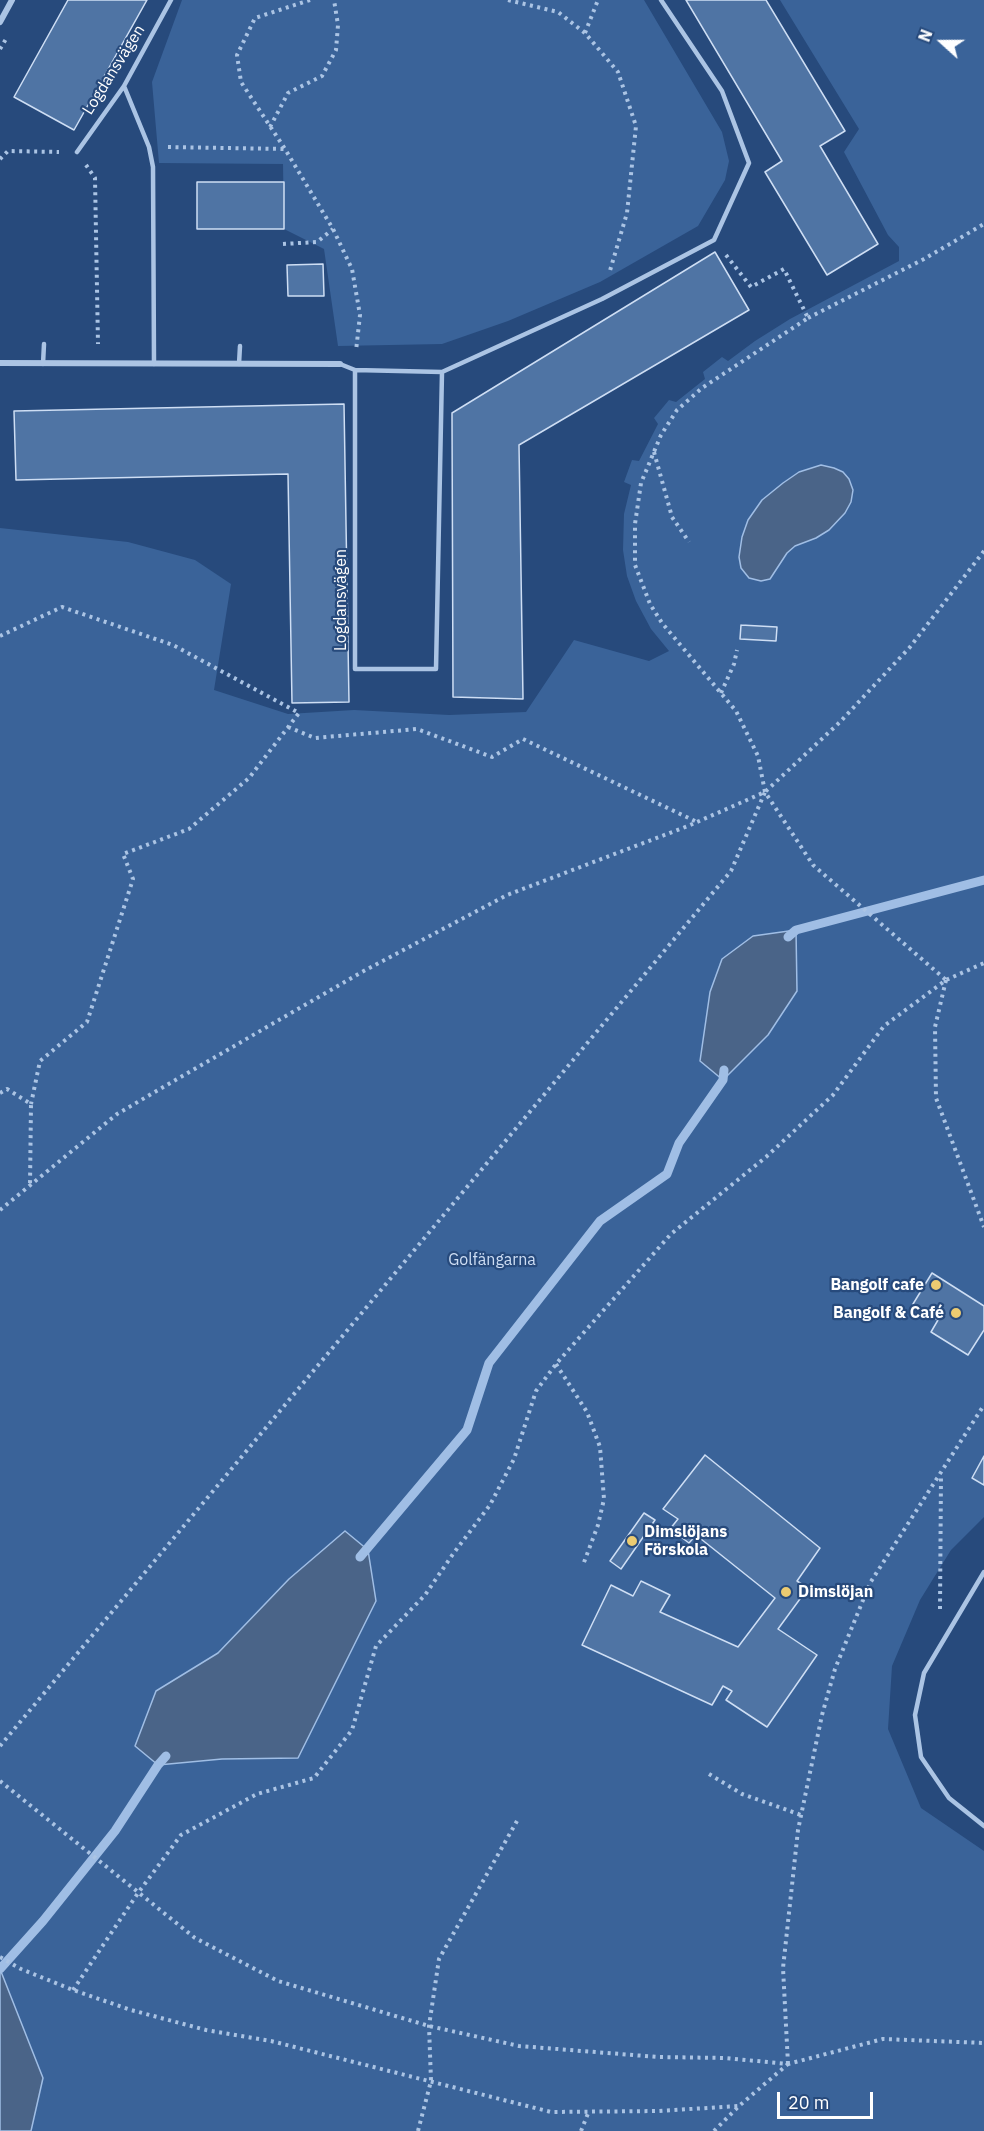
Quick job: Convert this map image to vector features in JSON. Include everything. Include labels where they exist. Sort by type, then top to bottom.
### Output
[{"type":"street","points":[[0,22],[12,0]]},
{"type":"street","points":[[0,363],[340,364]]},
{"type":"lane","name":"Logdansvägen","points":[[77,152],[124,86],[171,0]]},
{"type":"lane","points":[[340,364],[355,370],[442,372],[602,299],[714,240],[749,163],[722,91],[661,0]]},
{"type":"lane","points":[[124,86],[149,147],[153,167],[154,364]]},
{"type":"lane","points":[[42,364],[44,344]]},
{"type":"lane","points":[[239,364],[240,345]]},
{"type":"lane","name":"Logdansvägen","points":[[355,370],[355,669],[436,669],[442,372]]},
{"type":"lane","points":[[984,1572],[924,1673],[915,1714],[921,1757],[949,1798],[984,1826]]},
{"type":"path","points":[[310,0],[255,18],[237,56],[242,82],[333,229],[352,269],[360,315],[355,370]]},
{"type":"path","points":[[270,127],[288,93],[322,76],[336,50],[338,25],[334,0]]},
{"type":"path","points":[[508,0],[558,12],[585,33],[618,72],[636,126],[627,213],[602,299]]},
{"type":"path","points":[[585,33],[598,0]]},
{"type":"path","points":[[149,147],[285,149]]},
{"type":"path","points":[[0,159],[8,151],[77,152],[95,178],[98,364]]},
{"type":"path","points":[[946,980],[813,865],[765,792],[758,756],[736,711],[662,623],[650,604],[635,565],[636,524],[641,483],[660,435],[677,410],[702,388],[808,318],[924,259],[984,224]]},
{"type":"path","points":[[283,244],[317,242],[333,229]]},
{"type":"path","points":[[714,240],[751,287],[784,269],[808,318]]},
{"type":"path","points":[[654,451],[672,517],[689,542]]},
{"type":"path","points":[[0,1210],[117,1114],[360,973],[507,895],[697,822],[765,792],[840,722],[910,647],[984,551]]},
{"type":"path","points":[[0,636],[62,607],[173,645],[299,713],[249,778],[189,829],[123,854],[133,879],[87,1022],[40,1061],[31,1104],[30,1186]]},
{"type":"path","points":[[721,693],[734,664],[737,650]]},
{"type":"path","points":[[288,727],[315,738],[417,729],[492,758],[523,739],[697,822]]},
{"type":"path","points":[[0,1746],[731,871],[765,792]]},
{"type":"path","points":[[73,1990],[138,1893],[181,1835],[257,1794],[314,1778],[352,1730],[376,1646],[425,1595],[490,1505],[514,1459],[536,1391],[556,1364],[671,1234],[766,1156],[833,1095],[884,1026],[946,980],[984,963]]},
{"type":"path","points":[[946,980],[935,1028],[936,1098],[984,1227]]},
{"type":"path","points":[[0,1093],[7,1089],[31,1104]]},
{"type":"path","points":[[556,1364],[587,1412],[600,1447],[604,1499],[598,1525],[583,1565]]},
{"type":"path","points":[[788,2064],[783,1968],[801,1815],[822,1715],[835,1669],[870,1583],[984,1405]]},
{"type":"path","points":[[941,1473],[940,1623],[944,1639]]},
{"type":"path","points":[[710,1774],[742,1794],[801,1815]]},
{"type":"path","points":[[0,1781],[195,1938],[278,1981],[429,2026],[519,2046],[788,2064],[883,2039],[984,2043]]},
{"type":"path","points":[[418,2131],[431,2081],[429,2026],[440,1959],[517,1821]]},
{"type":"path","points":[[0,1957],[21,1969],[131,2010],[206,2030],[271,2041],[551,2112],[658,2111],[739,2106]]},
{"type":"path","points":[[714,2131],[788,2064]]},
{"type":"path","points":[[581,2131],[589,2111]]},
{"type":"green space","points":[[182,0],[644,0],[722,132],[729,161],[725,180],[698,226],[600,282],[508,321],[442,344],[338,346],[324,249],[284,229],[283,164],[159,163],[152,82]]},
{"type":"green space","name":"Golfängarna","points":[[780,0],[984,0],[984,1517],[951,1550],[920,1600],[892,1666],[888,1729],[921,1808],[984,1851],[984,2131],[0,2131],[0,528],[128,542],[195,560],[231,584],[214,690],[288,714],[354,710],[449,715],[526,712],[574,640],[649,661],[669,651],[651,629],[636,601],[627,576],[623,550],[624,514],[631,485],[624,482],[632,460],[639,461],[658,424],[654,418],[669,400],[676,402],[705,379],[703,372],[722,357],[728,361],[790,319],[899,261],[899,247],[888,235],[844,152],[859,129]]},
{"type":"shaded area","points":[[821,465],[843,472],[849,479],[853,490],[851,502],[845,513],[829,530],[795,546],[787,553],[770,579],[761,581],[749,578],[741,568],[739,557],[742,537],[748,520],[762,500],[783,483],[799,472]]},
{"type":"shaded area","points":[[796,930],[797,991],[768,1035],[723,1080],[700,1061],[710,992],[722,959],[753,936]]},
{"type":"shaded area","points":[[345,1531],[368,1550],[376,1601],[298,1758],[222,1759],[158,1765],[135,1746],[156,1691],[218,1653],[289,1579]]},
{"type":"shaded area","points":[[0,1969],[43,2078],[31,2131],[0,2131]]},
{"type":"building","points":[[68,0],[147,0],[74,130],[14,97]]},
{"type":"building","points":[[686,0],[766,0],[845,131],[820,146],[878,244],[827,275],[765,172],[782,161]]},
{"type":"building","points":[[197,182],[284,182],[284,229],[197,229]]},
{"type":"building","points":[[715,252],[749,310],[519,445],[523,699],[453,697],[452,413]]},
{"type":"building","points":[[323,264],[324,296],[288,296],[287,265]]},
{"type":"building","points":[[344,404],[349,702],[292,703],[288,474],[16,480],[14,411]]},
{"type":"building","points":[[741,625],[777,627],[776,641],[740,639]]},
{"type":"building","name":"Bangolf & Café","points":[[932,1273],[984,1306],[984,1330],[968,1355],[931,1332],[938,1320],[913,1304]]},
{"type":"building","name":"Dimslöjan","points":[[705,1455],[820,1548],[797,1581],[808,1588],[778,1629],[817,1655],[767,1727],[726,1700],[732,1691],[723,1686],[712,1705],[582,1645],[611,1585],[633,1596],[641,1581],[670,1595],[660,1612],[738,1647],[775,1598],[696,1535],[689,1543],[670,1529],[678,1519],[663,1509]]},
{"type":"building","points":[[984,1456],[984,1485],[972,1478]]},
{"type":"building","name":"Dimslöjans Förskola","points":[[644,1513],[655,1520],[621,1569],[610,1561]]},
{"type":"waterway","points":[[788,937],[796,930],[984,880]]},
{"type":"waterway","points":[[360,1557],[467,1430],[489,1363],[600,1221],[667,1174],[679,1143],[723,1080],[724,1070]]},
{"type":"waterway","points":[[0,1969],[43,1921],[115,1831],[166,1756]]},
{"type":"place","name":"Bangolf cafe","points":[[936,1285]]},
{"type":"place","name":"Bangolf & Café","points":[[956,1313]]},
{"type":"place","name":"Dimslöjans Förskola","points":[[632,1541]]},
{"type":"place","name":"Dimslöjan","points":[[786,1592]]}]
